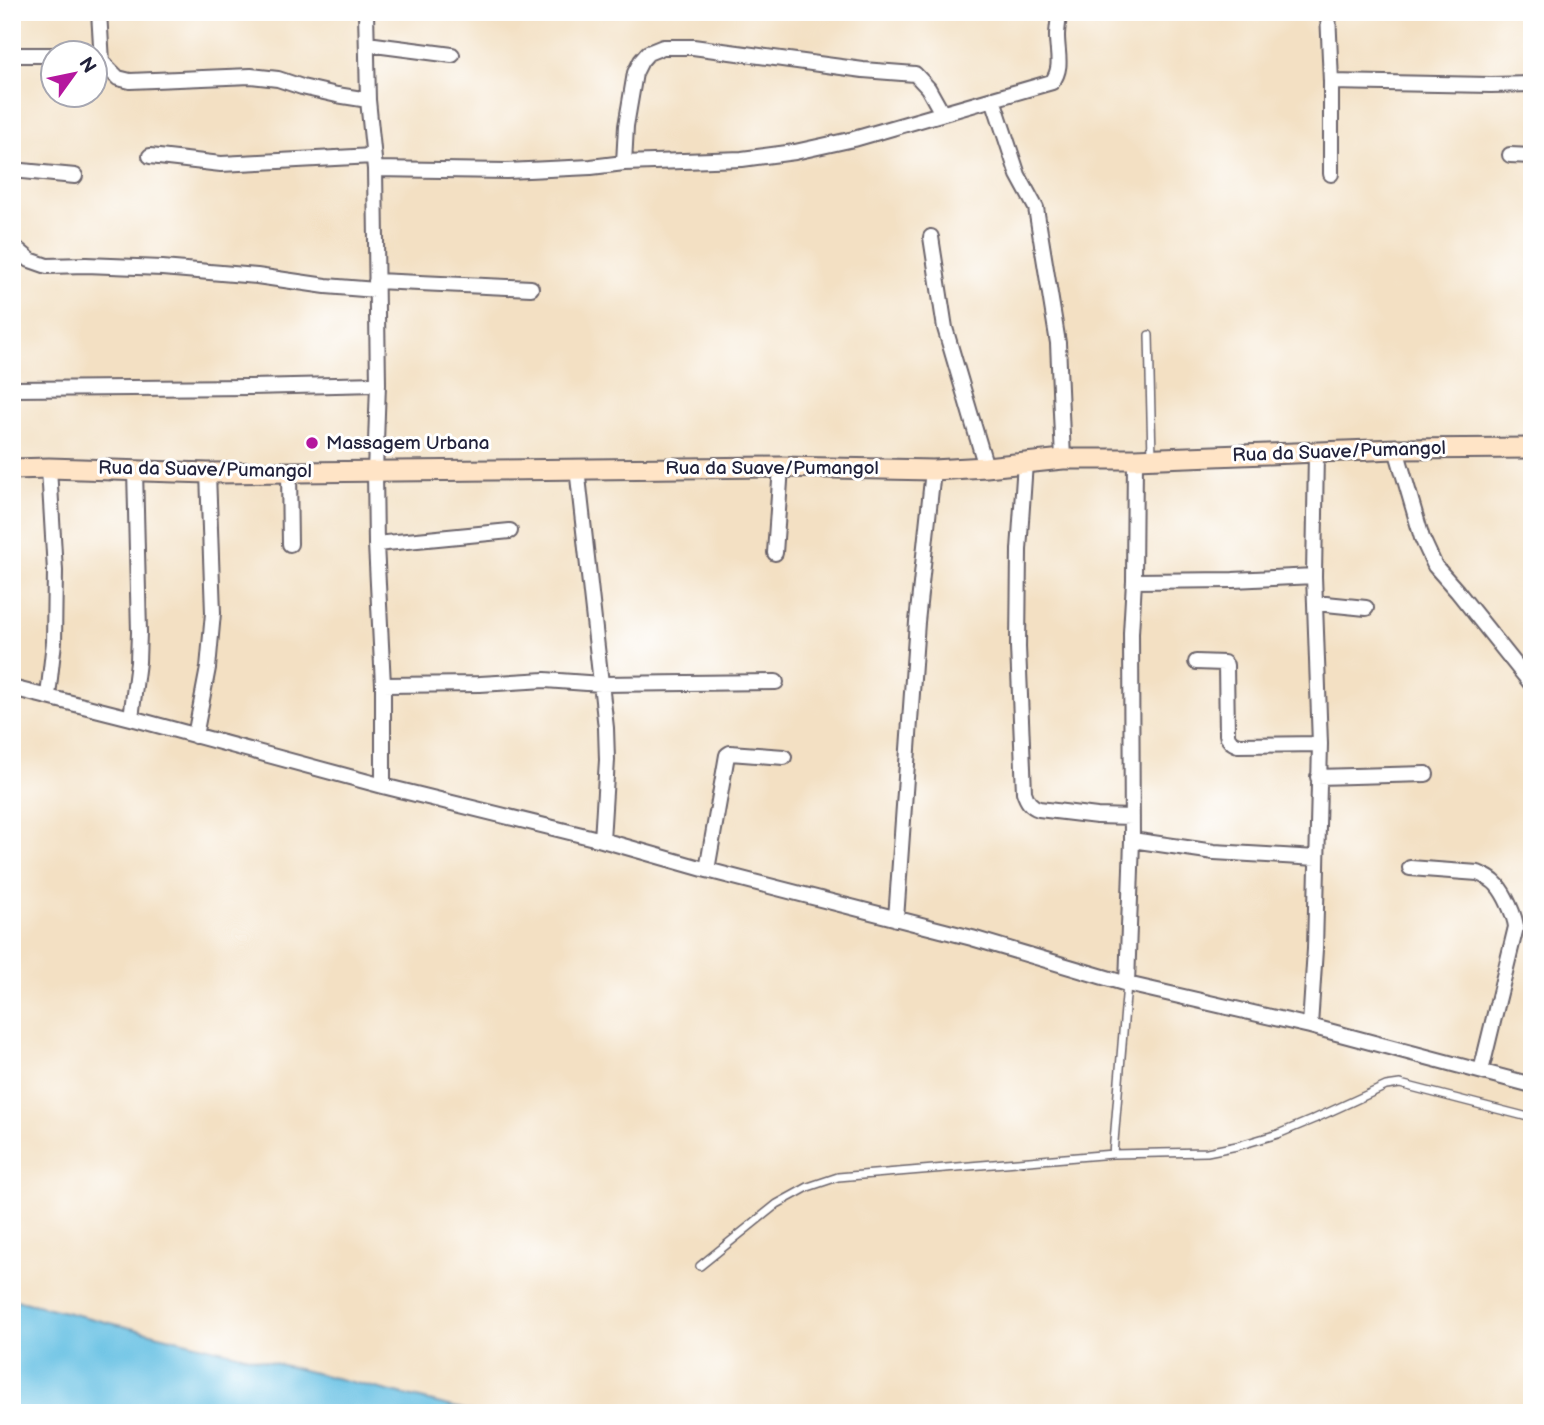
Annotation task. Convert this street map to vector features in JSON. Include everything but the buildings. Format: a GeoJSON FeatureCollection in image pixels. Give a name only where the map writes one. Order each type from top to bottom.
{"type":"FeatureCollection","features":[{"type":"Feature","properties":{"kind":"street"},"geometry":{"type":"LineString","coordinates":[[98,38],[99,12]]}},
{"type":"Feature","properties":{"kind":"street"},"geometry":{"type":"LineString","coordinates":[[366,12],[368,100],[374,162],[378,384],[376,544],[383,685],[383,786]]}},
{"type":"Feature","properties":{"kind":"street"},"geometry":{"type":"LineString","coordinates":[[150,156],[221,164],[374,162],[507,171],[742,159],[795,152],[854,139],[1048,84],[1056,76],[1059,67],[1059,12]]}},
{"type":"Feature","properties":{"kind":"street"},"geometry":{"type":"LineString","coordinates":[[1328,12],[1331,174]]}},
{"type":"Feature","properties":{"kind":"street"},"geometry":{"type":"LineString","coordinates":[[367,44],[453,55]]}},
{"type":"Feature","properties":{"kind":"street"},"geometry":{"type":"LineString","coordinates":[[624,163],[626,126],[635,73],[640,61],[648,53],[663,47],[693,47],[863,70],[915,74],[928,88],[942,113]]}},
{"type":"Feature","properties":{"kind":"street"},"geometry":{"type":"LineString","coordinates":[[12,55],[38,55]]}},
{"type":"Feature","properties":{"kind":"street"},"geometry":{"type":"LineString","coordinates":[[108,70],[118,78],[130,81],[251,76],[278,79],[337,96],[368,100]]}},
{"type":"Feature","properties":{"kind":"street"},"geometry":{"type":"LineString","coordinates":[[1331,82],[1532,84]]}},
{"type":"Feature","properties":{"kind":"street"},"geometry":{"type":"LineString","coordinates":[[993,99],[1018,175],[1036,208],[1058,343],[1063,459]]}},
{"type":"Feature","properties":{"kind":"street"},"geometry":{"type":"LineString","coordinates":[[1510,155],[1532,156]]}},
{"type":"Feature","properties":{"kind":"street"},"geometry":{"type":"LineString","coordinates":[[12,170],[75,176]]}},
{"type":"Feature","properties":{"kind":"street"},"geometry":{"type":"LineString","coordinates":[[931,237],[945,328],[986,467]]}},
{"type":"Feature","properties":{"kind":"street"},"geometry":{"type":"LineString","coordinates":[[12,245],[30,260],[47,266],[162,268],[257,276],[326,286],[531,288]]}},
{"type":"Feature","properties":{"kind":"street"},"geometry":{"type":"LineString","coordinates":[[12,389],[378,384]]}},
{"type":"Feature","properties":{"kind":"street","name":"Rua da Suave/Pumangol"},"geometry":{"type":"LineString","coordinates":[[12,469],[208,473],[781,467],[933,470],[1063,459],[1144,459],[1396,449],[1532,448]]}},
{"type":"Feature","properties":{"kind":"street"},"geometry":{"type":"LineString","coordinates":[[1396,449],[1422,538],[1435,566],[1532,685]]}},
{"type":"Feature","properties":{"kind":"street"},"geometry":{"type":"LineString","coordinates":[[1310,1026],[1320,744],[1314,576],[1316,452]]}},
{"type":"Feature","properties":{"kind":"street"},"geometry":{"type":"LineString","coordinates":[[1127,984],[1132,839],[1131,633],[1144,459]]}},
{"type":"Feature","properties":{"kind":"street"},"geometry":{"type":"LineString","coordinates":[[1025,463],[1018,647],[1024,792],[1032,807],[1039,809],[1132,817]]}},
{"type":"Feature","properties":{"kind":"street"},"geometry":{"type":"LineString","coordinates":[[775,553],[781,467]]}},
{"type":"Feature","properties":{"kind":"street"},"geometry":{"type":"LineString","coordinates":[[47,696],[54,642],[55,571],[49,468]]}},
{"type":"Feature","properties":{"kind":"street"},"geometry":{"type":"LineString","coordinates":[[577,468],[607,760],[602,840]]}},
{"type":"Feature","properties":{"kind":"street"},"geometry":{"type":"LineString","coordinates":[[131,718],[139,632],[135,470]]}},
{"type":"Feature","properties":{"kind":"street"},"geometry":{"type":"LineString","coordinates":[[896,919],[917,622],[933,470]]}},
{"type":"Feature","properties":{"kind":"street"},"geometry":{"type":"LineString","coordinates":[[289,472],[290,544]]}},
{"type":"Feature","properties":{"kind":"street"},"geometry":{"type":"LineString","coordinates":[[195,736],[208,668],[213,613],[208,473]]}},
{"type":"Feature","properties":{"kind":"street"},"geometry":{"type":"LineString","coordinates":[[376,544],[510,531]]}},
{"type":"Feature","properties":{"kind":"street"},"geometry":{"type":"LineString","coordinates":[[1134,581],[1314,576]]}},
{"type":"Feature","properties":{"kind":"street"},"geometry":{"type":"LineString","coordinates":[[1316,603],[1366,608]]}},
{"type":"Feature","properties":{"kind":"street"},"geometry":{"type":"LineString","coordinates":[[1196,662],[1226,665],[1227,734],[1233,743],[1320,744]]}},
{"type":"Feature","properties":{"kind":"street"},"geometry":{"type":"LineString","coordinates":[[383,685],[545,680],[601,684],[776,682]]}},
{"type":"Feature","properties":{"kind":"street"},"geometry":{"type":"LineString","coordinates":[[12,688],[972,938],[1127,984],[1310,1026],[1532,1085]]}},
{"type":"Feature","properties":{"kind":"street"},"geometry":{"type":"LineString","coordinates":[[707,870],[727,755],[730,753],[784,757]]}},
{"type":"Feature","properties":{"kind":"street"},"geometry":{"type":"LineString","coordinates":[[1318,777],[1426,774]]}},
{"type":"Feature","properties":{"kind":"street"},"geometry":{"type":"LineString","coordinates":[[1132,839],[1214,852],[1317,858]]}},
{"type":"Feature","properties":{"kind":"street"},"geometry":{"type":"LineString","coordinates":[[1410,868],[1478,873],[1488,877],[1497,885],[1516,918],[1481,1071]]}},
{"type":"Feature","properties":{"kind":"lane"},"geometry":{"type":"LineString","coordinates":[[1144,459],[1149,335]]}},
{"type":"Feature","properties":{"kind":"lane"},"geometry":{"type":"LineString","coordinates":[[1113,1154],[1127,984]]}},
{"type":"Feature","properties":{"kind":"lane"},"geometry":{"type":"LineString","coordinates":[[700,1266],[777,1204],[808,1187],[838,1177],[1113,1154],[1207,1152],[1278,1134],[1386,1086],[1400,1084],[1532,1118]]}},
{"type":"Feature","properties":{"kind":"water"},"geometry":{"type":"Polygon","coordinates":[[[12,1299],[478,1413],[12,1413],[12,1299]]]}},
{"type":"Feature","properties":{"kind":"place","name":"Massagem Urbana"},"geometry":{"type":"Point","coordinates":[312,443]}}]}
